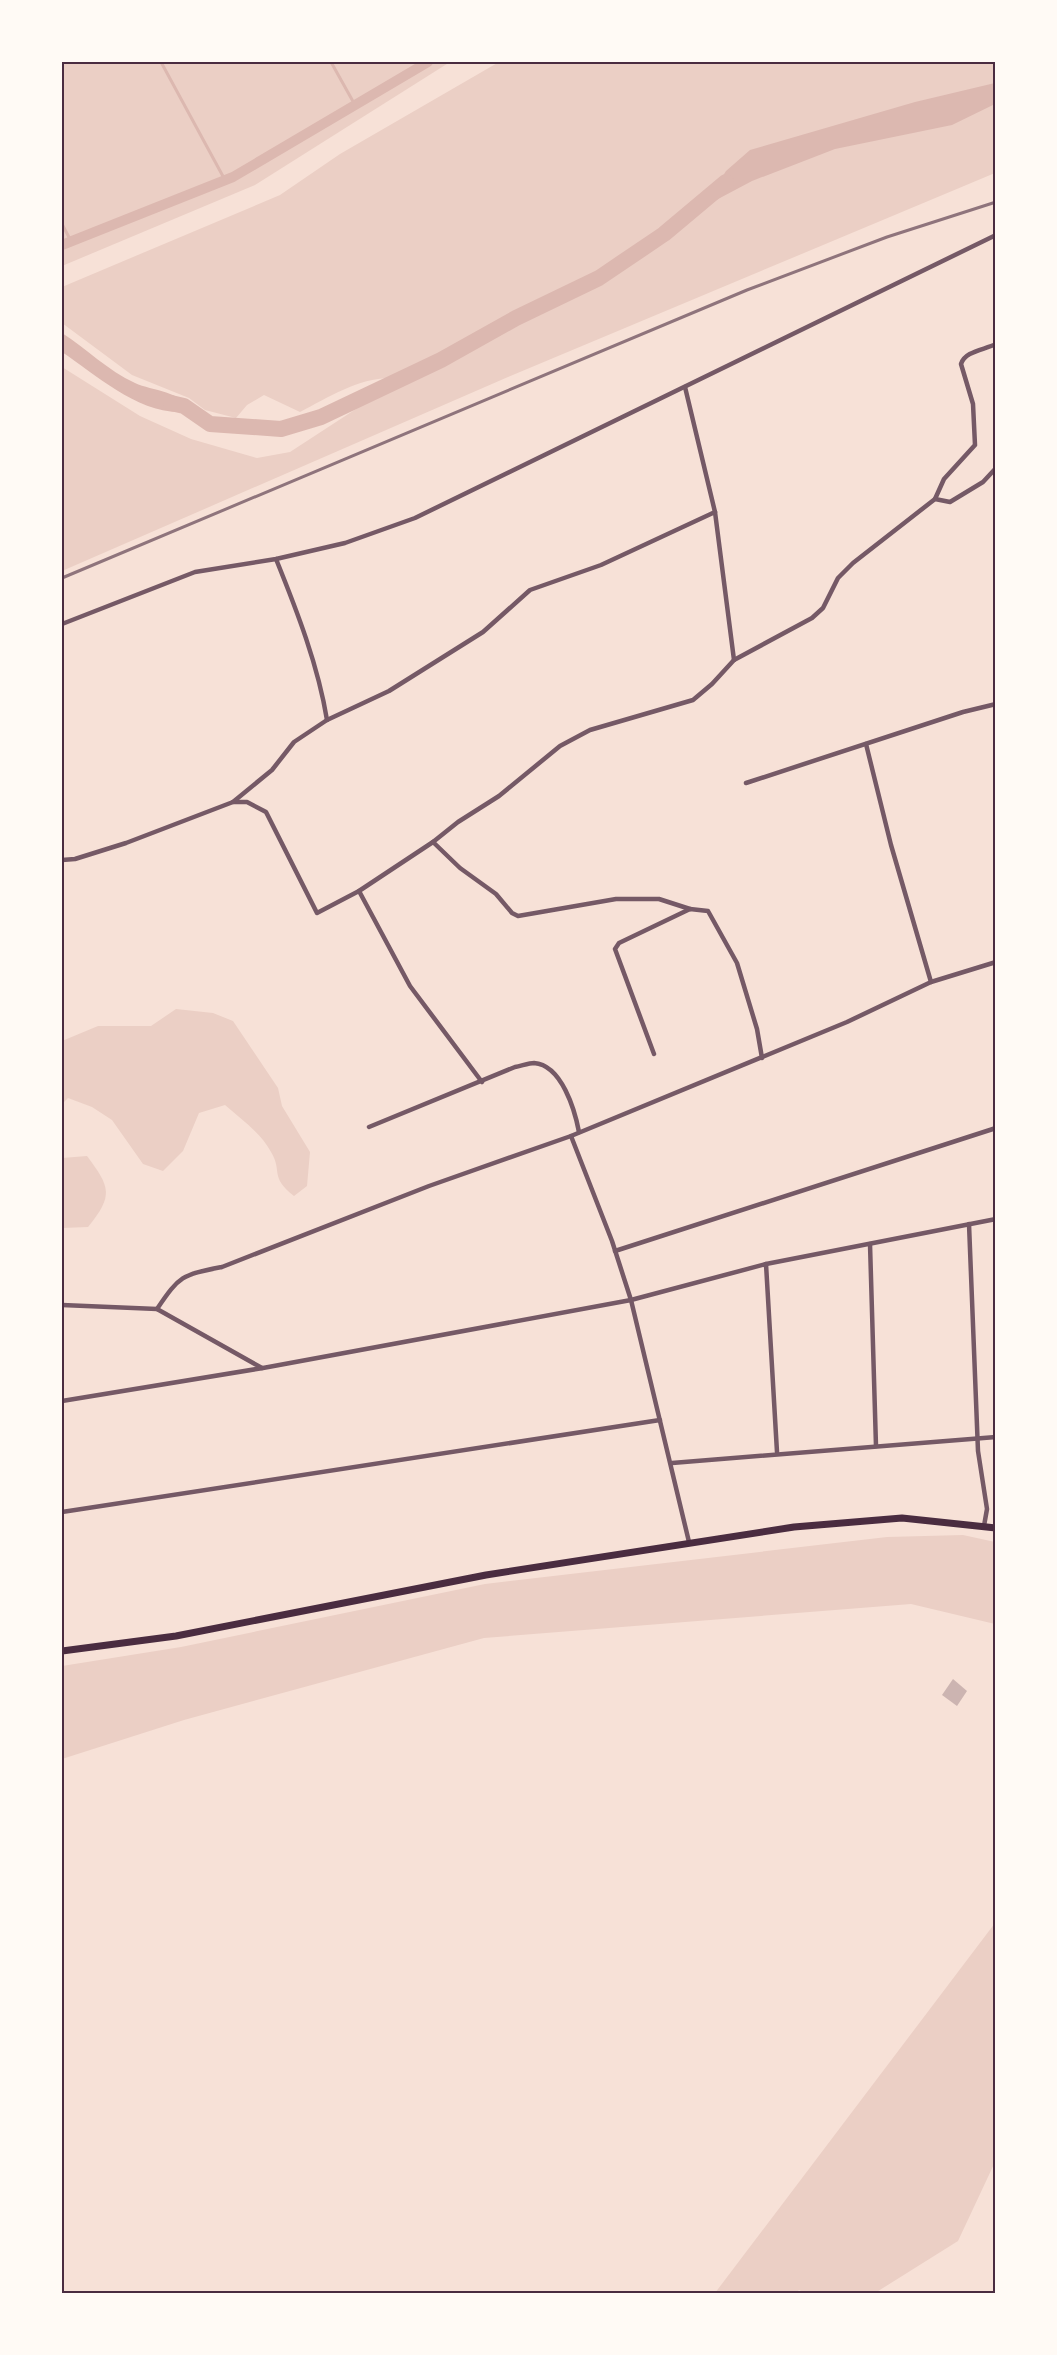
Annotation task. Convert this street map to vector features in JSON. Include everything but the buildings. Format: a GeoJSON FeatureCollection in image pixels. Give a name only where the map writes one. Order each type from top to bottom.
{"type":"FeatureCollection","features":[{"type":"Feature","properties":{"kind":"main road"},"geometry":{"type":"LineString","coordinates":[[62,1651],[176,1636],[486,1575],[794,1527],[902,1518],[996,1528]]}},
{"type":"Feature","properties":{"kind":"street"},"geometry":{"type":"LineString","coordinates":[[62,624],[195,572],[276,559],[345,543],[415,519],[521,465],[996,235]]}},
{"type":"Feature","properties":{"kind":"street"},"geometry":{"type":"LineString","coordinates":[[233,802],[247,802],[266,812],[317,913],[359,891],[433,842],[458,822],[498,796],[560,746],[590,730],[693,700],[712,684],[734,660],[812,618],[823,608],[838,579],[853,563],[935,499],[944,479],[975,445],[973,404],[961,364],[962,359],[967,354],[996,344]]}},
{"type":"Feature","properties":{"kind":"street"},"geometry":{"type":"LineString","coordinates":[[685,387],[715,512],[734,660]]}},
{"type":"Feature","properties":{"kind":"street"},"geometry":{"type":"LineString","coordinates":[[935,499],[950,502],[983,483],[996,468]]}},
{"type":"Feature","properties":{"kind":"street"},"geometry":{"type":"LineString","coordinates":[[62,860],[75,859],[126,843],[233,802],[258,784],[294,742],[327,720],[389,691],[483,632],[530,590],[601,565],[715,512]]}},
{"type":"Feature","properties":{"kind":"street"},"geometry":{"type":"LineString","coordinates":[[276,559],[291,595],[322,694],[327,720]]}},
{"type":"Feature","properties":{"kind":"street"},"geometry":{"type":"LineString","coordinates":[[746,783],[996,704]]}},
{"type":"Feature","properties":{"kind":"street"},"geometry":{"type":"LineString","coordinates":[[866,744],[891,845],[931,982]]}},
{"type":"Feature","properties":{"kind":"street"},"geometry":{"type":"LineString","coordinates":[[433,842],[460,868],[496,894],[512,913],[518,916],[616,899],[659,899],[690,909],[708,911],[737,963],[757,1029],[762,1058]]}},
{"type":"Feature","properties":{"kind":"street"},"geometry":{"type":"LineString","coordinates":[[359,891],[410,986],[482,1082]]}},
{"type":"Feature","properties":{"kind":"street"},"geometry":{"type":"LineString","coordinates":[[654,1054],[615,949],[619,943],[690,909]]}},
{"type":"Feature","properties":{"kind":"street"},"geometry":{"type":"LineString","coordinates":[[157,1309],[176,1281],[190,1274],[222,1267],[429,1186],[571,1136],[847,1022],[931,982],[996,962]]}},
{"type":"Feature","properties":{"kind":"street"},"geometry":{"type":"LineString","coordinates":[[369,1127],[515,1067],[535,1063],[548,1069],[564,1086],[574,1108],[579,1132]]}},
{"type":"Feature","properties":{"kind":"street"},"geometry":{"type":"LineString","coordinates":[[615,1251],[996,1128]]}},
{"type":"Feature","properties":{"kind":"street"},"geometry":{"type":"LineString","coordinates":[[571,1136],[615,1251],[631,1300],[672,1463],[689,1542]]}},
{"type":"Feature","properties":{"kind":"street"},"geometry":{"type":"LineString","coordinates":[[62,1401],[263,1368],[631,1300],[765,1263],[996,1220]]}},
{"type":"Feature","properties":{"kind":"street"},"geometry":{"type":"LineString","coordinates":[[969,1224],[980,1439],[978,1451],[987,1509],[984,1526]]}},
{"type":"Feature","properties":{"kind":"street"},"geometry":{"type":"LineString","coordinates":[[870,1244],[876,1446]]}},
{"type":"Feature","properties":{"kind":"street"},"geometry":{"type":"LineString","coordinates":[[765,1263],[777,1452]]}},
{"type":"Feature","properties":{"kind":"street"},"geometry":{"type":"LineString","coordinates":[[62,1305],[157,1309],[263,1368]]}},
{"type":"Feature","properties":{"kind":"street"},"geometry":{"type":"LineString","coordinates":[[62,1512],[660,1420]]}},
{"type":"Feature","properties":{"kind":"street"},"geometry":{"type":"LineString","coordinates":[[672,1463],[777,1452],[996,1437]]}},
{"type":"Feature","properties":{"kind":"shaded area"},"geometry":{"type":"Polygon","coordinates":[[[62,62],[450,62],[255,185],[62,266],[62,62]]]}},
{"type":"Feature","properties":{"kind":"shaded area"},"geometry":{"type":"Polygon","coordinates":[[[499,62],[995,62],[995,173],[508,377],[62,571],[62,367],[140,416],[191,439],[257,458],[290,452],[402,379],[375,379],[349,387],[300,412],[264,395],[247,405],[236,418],[205,410],[189,398],[132,375],[62,323],[62,287],[280,195],[340,154],[499,62]]]}},
{"type":"Feature","properties":{"kind":"shaded area"},"geometry":{"type":"Polygon","coordinates":[[[995,83],[995,104],[952,125],[835,149],[752,181],[703,207],[726,171],[750,150],[915,102],[995,83]]]}},
{"type":"Feature","properties":{"kind":"shaded area"},"geometry":{"type":"Polygon","coordinates":[[[62,333],[135,383],[181,399],[190,411],[173,412],[156,409],[122,394],[62,352],[62,333]]]}},
{"type":"Feature","properties":{"kind":"shaded area"},"geometry":{"type":"Polygon","coordinates":[[[176,1009],[213,1013],[233,1021],[278,1088],[282,1106],[310,1152],[307,1186],[294,1196],[279,1179],[274,1159],[267,1145],[225,1105],[199,1113],[183,1151],[163,1171],[143,1164],[112,1120],[92,1107],[68,1098],[62,1104],[62,1041],[98,1026],[151,1026],[176,1009]]]}},
{"type":"Feature","properties":{"kind":"shaded area"},"geometry":{"type":"Polygon","coordinates":[[[87,1156],[101,1176],[106,1191],[105,1199],[88,1227],[62,1228],[62,1158],[87,1156]]]}},
{"type":"Feature","properties":{"kind":"shaded area"},"geometry":{"type":"Polygon","coordinates":[[[963,1535],[995,1542],[995,1624],[911,1604],[484,1638],[184,1720],[62,1759],[62,1666],[181,1647],[485,1584],[887,1537],[963,1535]]]}},
{"type":"Feature","properties":{"kind":"shaded area"},"geometry":{"type":"Polygon","coordinates":[[[995,1923],[995,2162],[958,2241],[875,2293],[807,2294],[799,2290],[795,2294],[715,2293],[995,1923]]]}},
{"type":"Feature","properties":{"kind":"waterway"},"geometry":{"type":"LineString","coordinates":[[161,62],[225,180]]}},
{"type":"Feature","properties":{"kind":"waterway"},"geometry":{"type":"LineString","coordinates":[[331,62],[355,105]]}},
{"type":"Feature","properties":{"kind":"waterway"},"geometry":{"type":"LineString","coordinates":[[62,245],[233,177],[428,62]]}},
{"type":"Feature","properties":{"kind":"waterway"},"geometry":{"type":"LineString","coordinates":[[171,403],[184,406],[210,424],[281,429],[321,417],[441,360],[516,318],[599,278],[664,234],[726,182]]}},
{"type":"Feature","properties":{"kind":"waterway"},"geometry":{"type":"LineString","coordinates":[[62,224],[71,241]]}},
{"type":"Feature","properties":{"kind":"railway"},"geometry":{"type":"LineString","coordinates":[[62,578],[747,290],[887,237],[996,202]]}}]}
